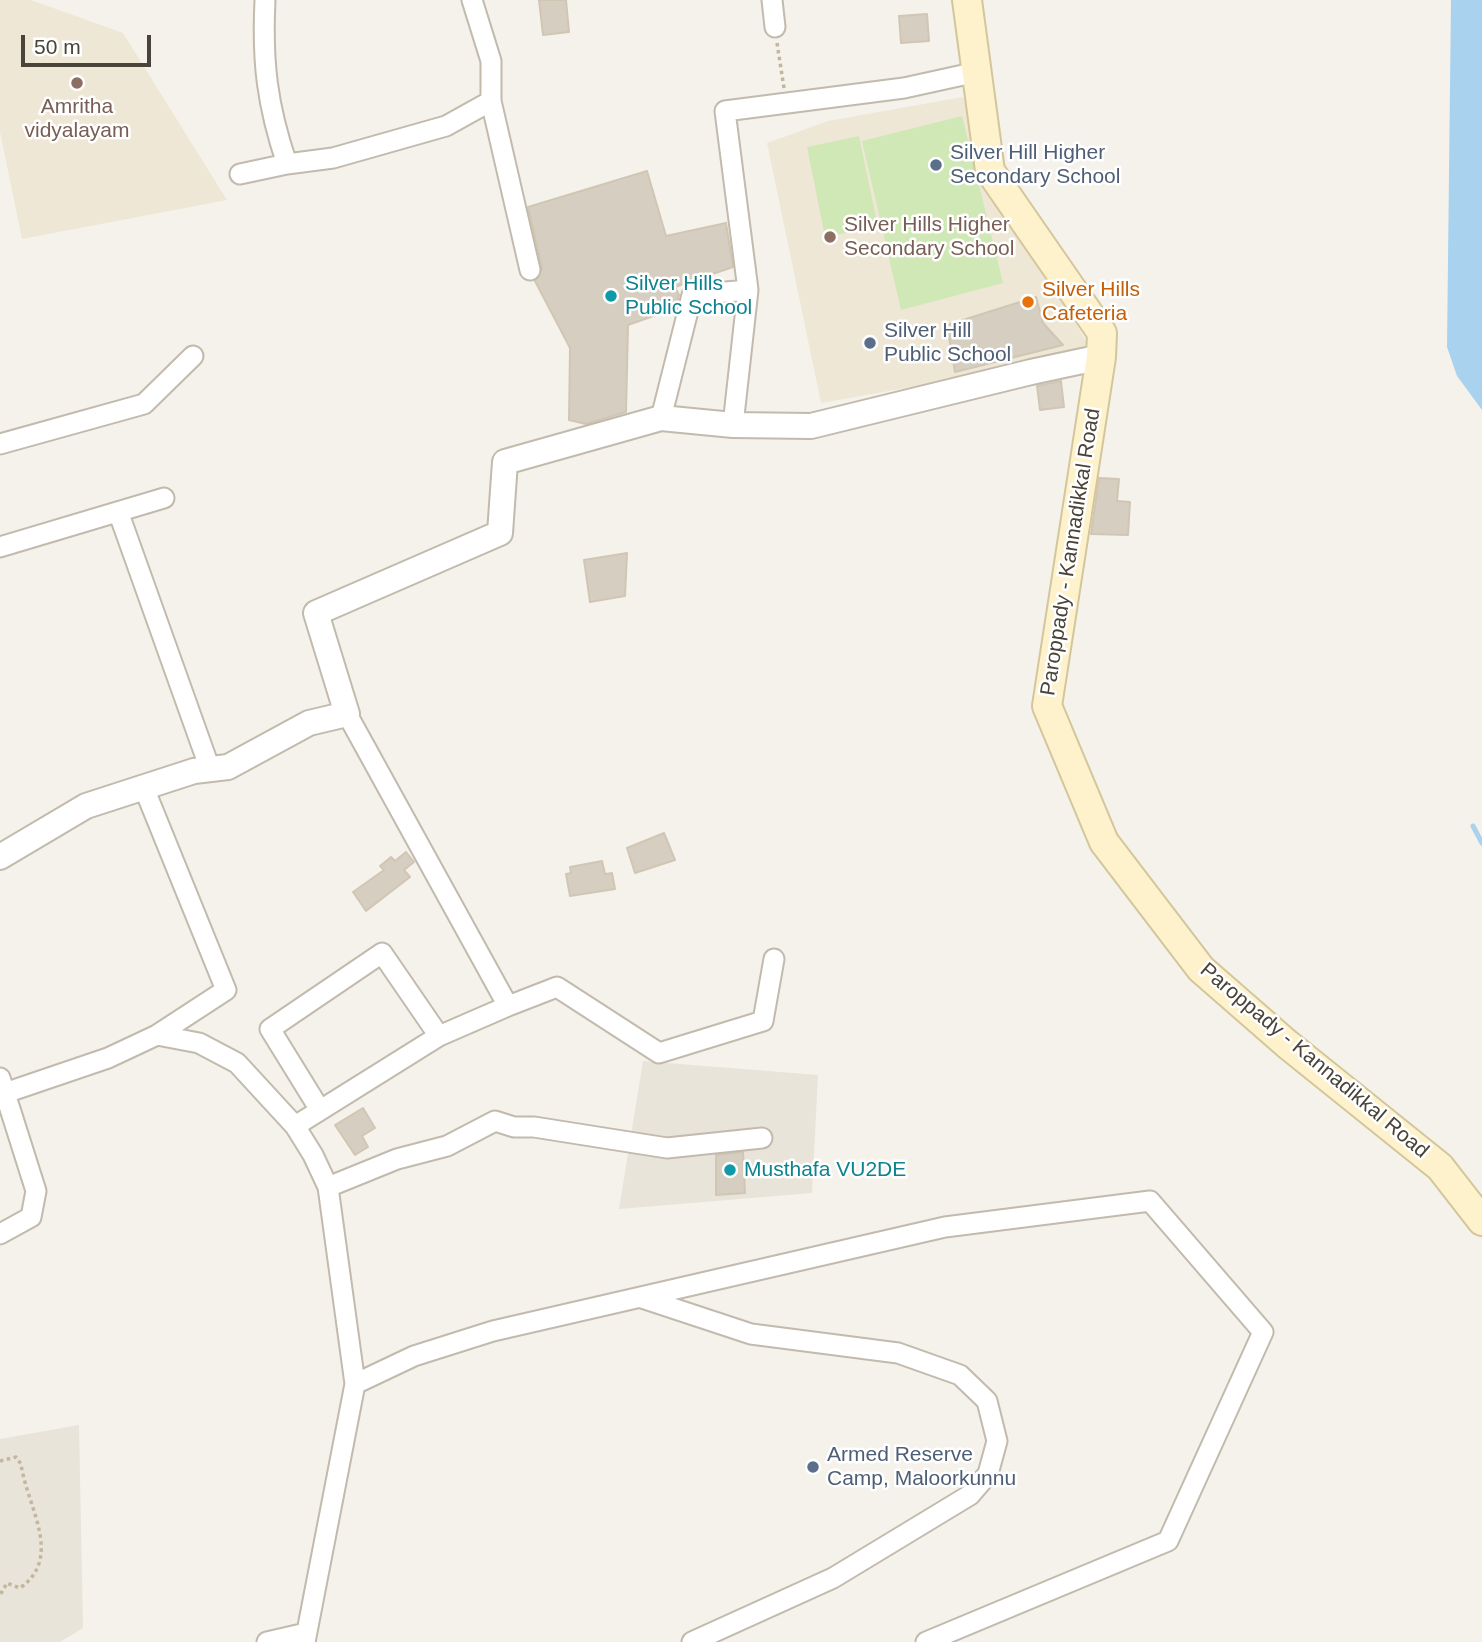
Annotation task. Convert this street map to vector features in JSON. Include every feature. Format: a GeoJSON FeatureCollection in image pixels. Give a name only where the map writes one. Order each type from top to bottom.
{"type":"FeatureCollection","features":[{"type":"Feature","properties":{"kind":"main road","name":"Paroppady - Kannadikkal Road"},"geometry":{"type":"LineString","coordinates":[[967,0],[990,171],[1102,333],[1101,357],[1047,706],[1104,842],[1201,968],[1287,1044],[1440,1167],[1480,1215]]}},
{"type":"Feature","properties":{"kind":"street"},"geometry":{"type":"LineString","coordinates":[[265,0],[263,48],[271,116],[287,164]]}},
{"type":"Feature","properties":{"kind":"street"},"geometry":{"type":"LineString","coordinates":[[472,0],[491,61],[491,101],[530,270]]}},
{"type":"Feature","properties":{"kind":"street"},"geometry":{"type":"LineString","coordinates":[[772,0],[775,27]]}},
{"type":"Feature","properties":{"kind":"street"},"geometry":{"type":"LineString","coordinates":[[733,425],[748,290],[725,111],[904,88],[977,72]]}},
{"type":"Feature","properties":{"kind":"street"},"geometry":{"type":"LineString","coordinates":[[240,174],[333,158],[446,126],[491,101]]}},
{"type":"Feature","properties":{"kind":"street"},"geometry":{"type":"LineString","coordinates":[[661,418],[692,295],[748,290]]}},
{"type":"Feature","properties":{"kind":"street"},"geometry":{"type":"LineString","coordinates":[[0,444],[144,404],[193,356]]}},
{"type":"Feature","properties":{"kind":"street"},"geometry":{"type":"LineString","coordinates":[[508,1006],[347,714],[316,614],[500,533],[505,462],[661,418],[733,425],[811,426],[1101,357]]}},
{"type":"Feature","properties":{"kind":"street"},"geometry":{"type":"LineString","coordinates":[[0,547],[119,514],[164,498]]}},
{"type":"Feature","properties":{"kind":"street"},"geometry":{"type":"LineString","coordinates":[[119,514],[209,769]]}},
{"type":"Feature","properties":{"kind":"street"},"geometry":{"type":"LineString","coordinates":[[0,857],[86,806],[209,769],[228,767],[309,723],[347,714]]}},
{"type":"Feature","properties":{"kind":"street"},"geometry":{"type":"LineString","coordinates":[[0,1234],[32,1217],[36,1191],[3,1086],[108,1058],[157,1035],[226,990],[144,788]]}},
{"type":"Feature","properties":{"kind":"street"},"geometry":{"type":"LineString","coordinates":[[320,1110],[270,1029],[382,953],[439,1036]]}},
{"type":"Feature","properties":{"kind":"street"},"geometry":{"type":"LineString","coordinates":[[295,1126],[439,1036],[557,988],[659,1053],[763,1021],[774,959]]}},
{"type":"Feature","properties":{"kind":"street"},"geometry":{"type":"LineString","coordinates":[[157,1035],[200,1043],[237,1063],[295,1126],[328,1187],[355,1384],[305,1637],[267,1642]]}},
{"type":"Feature","properties":{"kind":"street"},"geometry":{"type":"LineString","coordinates":[[328,1187],[397,1159],[447,1146],[495,1121],[514,1127],[534,1127],[667,1148],[762,1138]]}},
{"type":"Feature","properties":{"kind":"street"},"geometry":{"type":"LineString","coordinates":[[355,1384],[451,1342],[945,1227],[1150,1201],[1263,1332],[1168,1541],[926,1642]]}},
{"type":"Feature","properties":{"kind":"street"},"geometry":{"type":"LineString","coordinates":[[641,1298],[751,1334],[898,1353],[960,1375],[987,1401],[997,1441],[988,1474],[970,1495],[833,1578],[692,1642]]}},
{"type":"Feature","properties":{"kind":"path"},"geometry":{"type":"LineString","coordinates":[[775,27],[786,103]]}},
{"type":"Feature","properties":{"kind":"path"},"geometry":{"type":"LineString","coordinates":[[0,1461],[16,1457],[21,1464],[43,1553],[35,1578],[20,1588],[7,1583],[0,1595]]}},
{"type":"Feature","properties":{"kind":"shaded area","name":"Amritha vidyalayam"},"geometry":{"type":"Polygon","coordinates":[[[0,0],[31,0],[123,33],[227,200],[22,239],[0,132],[0,0]]]}},
{"type":"Feature","properties":{"kind":"shaded area","name":"Silver Hills Higher Secondary School"},"geometry":{"type":"Polygon","coordinates":[[[963,97],[994,191],[1093,352],[1009,370],[821,403],[767,143],[828,121],[963,97]]]}},
{"type":"Feature","properties":{"kind":"shaded area"},"geometry":{"type":"Polygon","coordinates":[[[643,1061],[818,1075],[812,1193],[619,1209],[643,1061]]]}},
{"type":"Feature","properties":{"kind":"shaded area"},"geometry":{"type":"Polygon","coordinates":[[[79,1425],[83,1628],[60,1642],[0,1642],[0,1439],[79,1425]]]}},
{"type":"Feature","properties":{"kind":"green space"},"geometry":{"type":"Polygon","coordinates":[[[962,116],[1003,283],[901,310],[862,141],[962,116]]]}},
{"type":"Feature","properties":{"kind":"green space"},"geometry":{"type":"Polygon","coordinates":[[[859,136],[878,227],[825,237],[807,147],[859,136]]]}},
{"type":"Feature","properties":{"kind":"water"},"geometry":{"type":"Polygon","coordinates":[[[1451,0],[1482,0],[1482,410],[1457,376],[1447,347],[1451,0]]]}},
{"type":"Feature","properties":{"kind":"building"},"geometry":{"type":"Polygon","coordinates":[[[539,0],[566,0],[569,32],[543,35],[539,0]]]}},
{"type":"Feature","properties":{"kind":"building"},"geometry":{"type":"Polygon","coordinates":[[[927,14],[929,41],[901,43],[899,16],[927,14]]]}},
{"type":"Feature","properties":{"kind":"building","name":"Silver Hills Public School"},"geometry":{"type":"Polygon","coordinates":[[[647,171],[666,236],[726,223],[733,267],[675,287],[679,295],[676,308],[628,325],[626,412],[586,424],[569,420],[570,348],[535,281],[542,268],[528,207],[647,171]]]}},
{"type":"Feature","properties":{"kind":"building"},"geometry":{"type":"Polygon","coordinates":[[[1036,297],[1043,323],[1063,345],[955,372],[947,325],[1036,297]]]}},
{"type":"Feature","properties":{"kind":"building"},"geometry":{"type":"Polygon","coordinates":[[[1061,381],[1064,407],[1040,410],[1037,386],[1061,381]]]}},
{"type":"Feature","properties":{"kind":"building"},"geometry":{"type":"Polygon","coordinates":[[[1099,478],[1119,479],[1117,501],[1130,502],[1128,535],[1091,534],[1099,478]]]}},
{"type":"Feature","properties":{"kind":"building"},"geometry":{"type":"Polygon","coordinates":[[[627,553],[625,596],[590,602],[584,560],[627,553]]]}},
{"type":"Feature","properties":{"kind":"building"},"geometry":{"type":"Polygon","coordinates":[[[664,833],[675,860],[635,873],[627,848],[664,833]]]}},
{"type":"Feature","properties":{"kind":"building"},"geometry":{"type":"Polygon","coordinates":[[[406,852],[414,862],[404,870],[410,877],[366,911],[353,892],[384,870],[380,866],[391,857],[395,861],[406,852]]]}},
{"type":"Feature","properties":{"kind":"building"},"geometry":{"type":"Polygon","coordinates":[[[602,861],[605,874],[612,873],[615,889],[570,896],[566,874],[571,873],[570,867],[602,861]]]}},
{"type":"Feature","properties":{"kind":"building"},"geometry":{"type":"Polygon","coordinates":[[[363,1108],[375,1128],[362,1136],[368,1147],[355,1155],[335,1125],[363,1108]]]}},
{"type":"Feature","properties":{"kind":"building","name":"Musthafa VU2DE"},"geometry":{"type":"Polygon","coordinates":[[[743,1152],[745,1193],[716,1195],[716,1155],[743,1152]]]}},
{"type":"Feature","properties":{"kind":"waterway"},"geometry":{"type":"LineString","coordinates":[[1473,826],[1482,843]]}},
{"type":"Feature","properties":{"kind":"place","name":"Amritha vidyalayam"},"geometry":{"type":"Point","coordinates":[77,83]}},
{"type":"Feature","properties":{"kind":"place","name":"Silver Hill Higher Secondary School"},"geometry":{"type":"Point","coordinates":[936,165]}},
{"type":"Feature","properties":{"kind":"place","name":"Silver Hills Higher Secondary School"},"geometry":{"type":"Point","coordinates":[830,237]}},
{"type":"Feature","properties":{"kind":"place","name":"Silver Hills Public School"},"geometry":{"type":"Point","coordinates":[611,296]}},
{"type":"Feature","properties":{"kind":"place","name":"Silver Hills Cafeteria"},"geometry":{"type":"Point","coordinates":[1028,302]}},
{"type":"Feature","properties":{"kind":"place","name":"Silver Hill Public School"},"geometry":{"type":"Point","coordinates":[870,343]}},
{"type":"Feature","properties":{"kind":"place","name":"Musthafa VU2DE"},"geometry":{"type":"Point","coordinates":[730,1170]}},
{"type":"Feature","properties":{"kind":"place","name":"Armed Reserve Camp, Maloorkunnu"},"geometry":{"type":"Point","coordinates":[813,1467]}}]}
